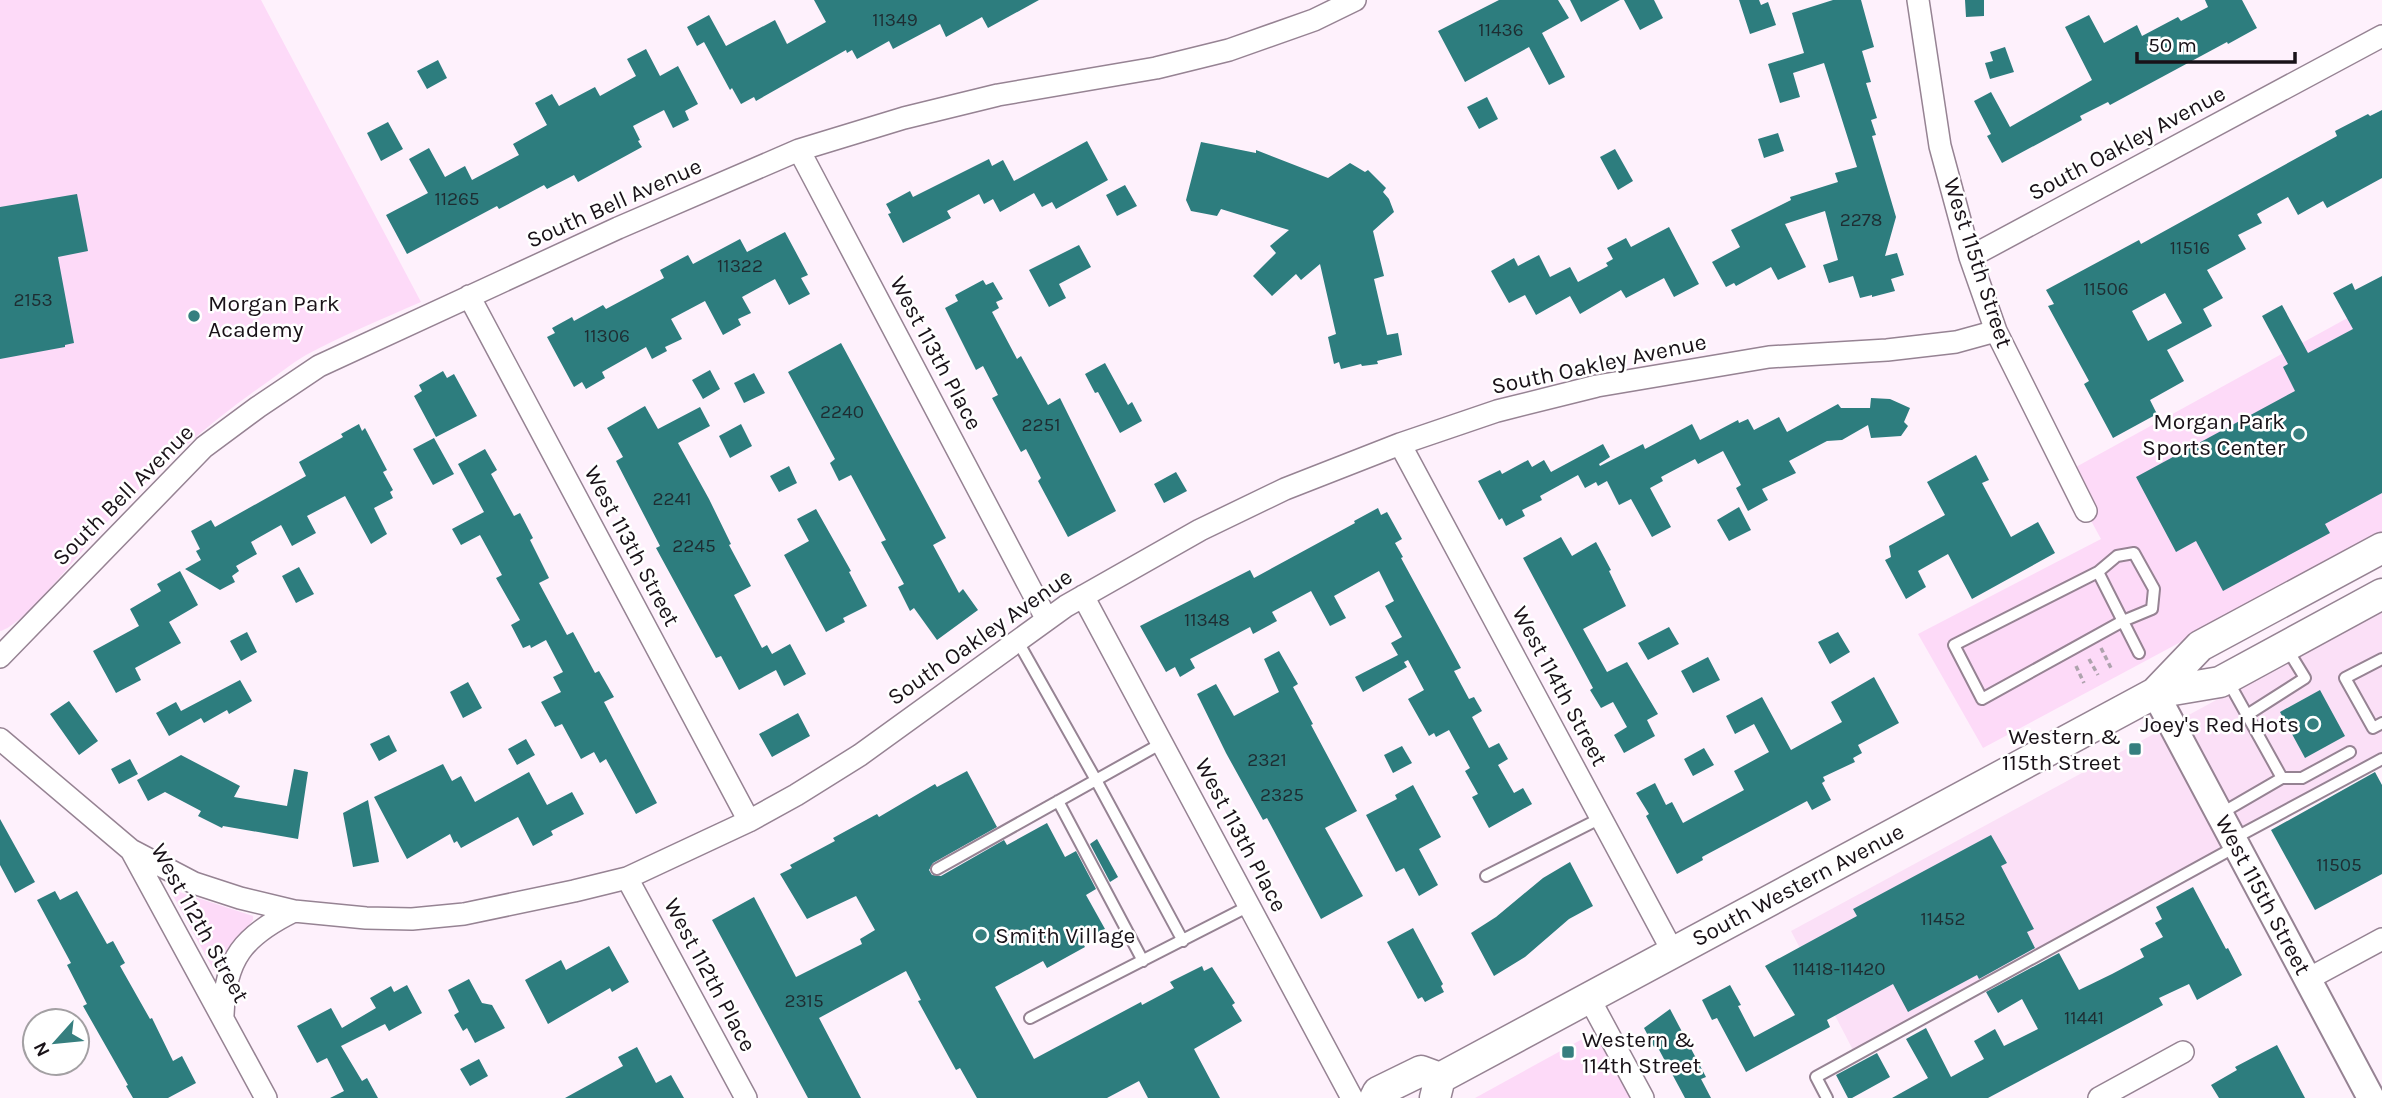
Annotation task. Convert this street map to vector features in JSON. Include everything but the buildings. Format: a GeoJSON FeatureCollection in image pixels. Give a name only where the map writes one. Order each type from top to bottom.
{"type":"FeatureCollection","features":[{"type":"Feature","properties":{"kind":"main road","name":"South Western Avenue"},"geometry":{"type":"LineString","coordinates":[[1375,1098],[1378,1092],[1421,1071],[1437,1088],[1673,952],[2155,692],[2200,646],[2382,548]]}},
{"type":"Feature","properties":{"kind":"main road","name":"South Western Avenue"},"geometry":{"type":"LineString","coordinates":[[2155,692],[2227,679],[2382,594]]}},
{"type":"Feature","properties":{"kind":"street","name":"South Bell Avenue"},"geometry":{"type":"LineString","coordinates":[[0,657],[204,447],[319,366],[618,228],[799,150],[904,118],[998,95],[1156,68],[1229,50],[1314,20],[1355,0]]}},
{"type":"Feature","properties":{"kind":"street","name":"West 115th Street"},"geometry":{"type":"LineString","coordinates":[[1918,0],[1940,146],[1970,257],[1996,331],[2086,511]]}},
{"type":"Feature","properties":{"kind":"street","name":"South Oakley Avenue"},"geometry":{"type":"LineString","coordinates":[[1970,257],[2382,36]]}},
{"type":"Feature","properties":{"kind":"street","name":"West 113th Place"},"geometry":{"type":"LineString","coordinates":[[799,150],[1046,618]]}},
{"type":"Feature","properties":{"kind":"street","name":"West 113th Street"},"geometry":{"type":"LineString","coordinates":[[469,296],[749,821]]}},
{"type":"Feature","properties":{"kind":"street","name":"South Oakley Avenue"},"geometry":{"type":"LineString","coordinates":[[131,850],[194,883],[240,898],[294,911],[389,919],[464,914],[627,878],[749,821],[860,755],[1046,618],[1200,530],[1285,489],[1400,444],[1497,411],[1597,386],[1769,357],[1956,342],[1996,331]]}},
{"type":"Feature","properties":{"kind":"street","name":"West 114th Street"},"geometry":{"type":"LineString","coordinates":[[1400,444],[1673,952]]}},
{"type":"Feature","properties":{"kind":"street","name":"West 113th Place"},"geometry":{"type":"LineString","coordinates":[[1083,596],[1352,1098]]}},
{"type":"Feature","properties":{"kind":"street","name":"West 115th Street"},"geometry":{"type":"LineString","coordinates":[[2155,692],[2371,1098]]}},
{"type":"Feature","properties":{"kind":"street","name":"West 112th Street"},"geometry":{"type":"LineString","coordinates":[[0,739],[131,850],[266,1098]]}},
{"type":"Feature","properties":{"kind":"street","name":"West 112th Place"},"geometry":{"type":"LineString","coordinates":[[627,878],[746,1098]]}},
{"type":"Feature","properties":{"kind":"street"},"geometry":{"type":"LineString","coordinates":[[223,1017],[224,990],[229,971],[240,950],[270,922],[294,911]]}},
{"type":"Feature","properties":{"kind":"street"},"geometry":{"type":"LineString","coordinates":[[2308,979],[2382,939]]}},
{"type":"Feature","properties":{"kind":"street"},"geometry":{"type":"LineString","coordinates":[[1590,998],[1643,1098]]}},
{"type":"Feature","properties":{"kind":"street"},"geometry":{"type":"LineString","coordinates":[[2099,1098],[2183,1052]]}},
{"type":"Feature","properties":{"kind":"lane"},"geometry":{"type":"LineString","coordinates":[[2134,553],[2154,589],[2152,609],[2123,621],[1982,699],[1954,645],[2098,572],[2117,556],[2134,553]]}},
{"type":"Feature","properties":{"kind":"lane"},"geometry":{"type":"LineString","coordinates":[[2098,572],[2139,653]]}},
{"type":"Feature","properties":{"kind":"lane"},"geometry":{"type":"LineString","coordinates":[[1017,640],[1183,941]]}},
{"type":"Feature","properties":{"kind":"lane"},"geometry":{"type":"LineString","coordinates":[[2247,715],[2305,678],[2286,646]]}},
{"type":"Feature","properties":{"kind":"lane"},"geometry":{"type":"LineString","coordinates":[[2382,659],[2345,678],[2373,727],[2382,723]]}},
{"type":"Feature","properties":{"kind":"lane"},"geometry":{"type":"LineString","coordinates":[[2227,679],[2282,778]]}},
{"type":"Feature","properties":{"kind":"lane"},"geometry":{"type":"LineString","coordinates":[[937,869],[1162,743]]}},
{"type":"Feature","properties":{"kind":"lane"},"geometry":{"type":"LineString","coordinates":[[2220,814],[2282,778],[2302,778],[2350,752]]}},
{"type":"Feature","properties":{"kind":"lane"},"geometry":{"type":"LineString","coordinates":[[1827,1098],[1816,1077],[2379,760],[2382,772]]}},
{"type":"Feature","properties":{"kind":"lane"},"geometry":{"type":"LineString","coordinates":[[1058,801],[1143,961]]}},
{"type":"Feature","properties":{"kind":"lane"},"geometry":{"type":"LineString","coordinates":[[1486,876],[1601,818]]}},
{"type":"Feature","properties":{"kind":"lane"},"geometry":{"type":"LineString","coordinates":[[1030,1018],[1249,906]]}},
{"type":"Feature","properties":{"kind":"path"},"geometry":{"type":"LineString","coordinates":[[2106,659],[2111,668]]}},
{"type":"Feature","properties":{"kind":"path"},"geometry":{"type":"LineString","coordinates":[[2093,667],[2098,675]]}},
{"type":"Feature","properties":{"kind":"path"},"geometry":{"type":"LineString","coordinates":[[2079,674],[2084,683]]}},
{"type":"Feature","properties":{"kind":"shaded area","name":"Morgan Park Academy"},"geometry":{"type":"Polygon","coordinates":[[[0,0],[261,0],[421,302],[306,355],[223,414],[125,503],[39,601],[11,626],[0,631],[0,0]]]}},
{"type":"Feature","properties":{"kind":"shaded area"},"geometry":{"type":"Polygon","coordinates":[[[2382,299],[2382,534],[1983,748],[1918,634],[2101,539],[2065,473],[2382,299]]]}},
{"type":"Feature","properties":{"kind":"shaded area"},"geometry":{"type":"Polygon","coordinates":[[[2382,610],[2382,753],[2245,827],[2207,857],[1853,1050],[1791,931],[2382,610]]]}},
{"type":"Feature","properties":{"kind":"shaded area"},"geometry":{"type":"Polygon","coordinates":[[[173,890],[253,916],[253,920],[214,971],[171,892],[173,890]]]}},
{"type":"Feature","properties":{"kind":"shaded area"},"geometry":{"type":"Polygon","coordinates":[[[1597,1031],[1633,1098],[1475,1098],[1597,1031]]]}},
{"type":"Feature","properties":{"kind":"place","name":"Morgan Park Academy"},"geometry":{"type":"Point","coordinates":[194,316]}},
{"type":"Feature","properties":{"kind":"place","name":"Morgan Park Sports Center"},"geometry":{"type":"Point","coordinates":[2299,434]}},
{"type":"Feature","properties":{"kind":"place","name":"Joey's Red Hots"},"geometry":{"type":"Point","coordinates":[2313,724]}},
{"type":"Feature","properties":{"kind":"place","name":"Western & 115th Street"},"geometry":{"type":"Point","coordinates":[2135,749]}},
{"type":"Feature","properties":{"kind":"place","name":"Smith Village"},"geometry":{"type":"Point","coordinates":[981,935]}},
{"type":"Feature","properties":{"kind":"place","name":"Western & 114th Street"},"geometry":{"type":"Point","coordinates":[1568,1052]}}]}
